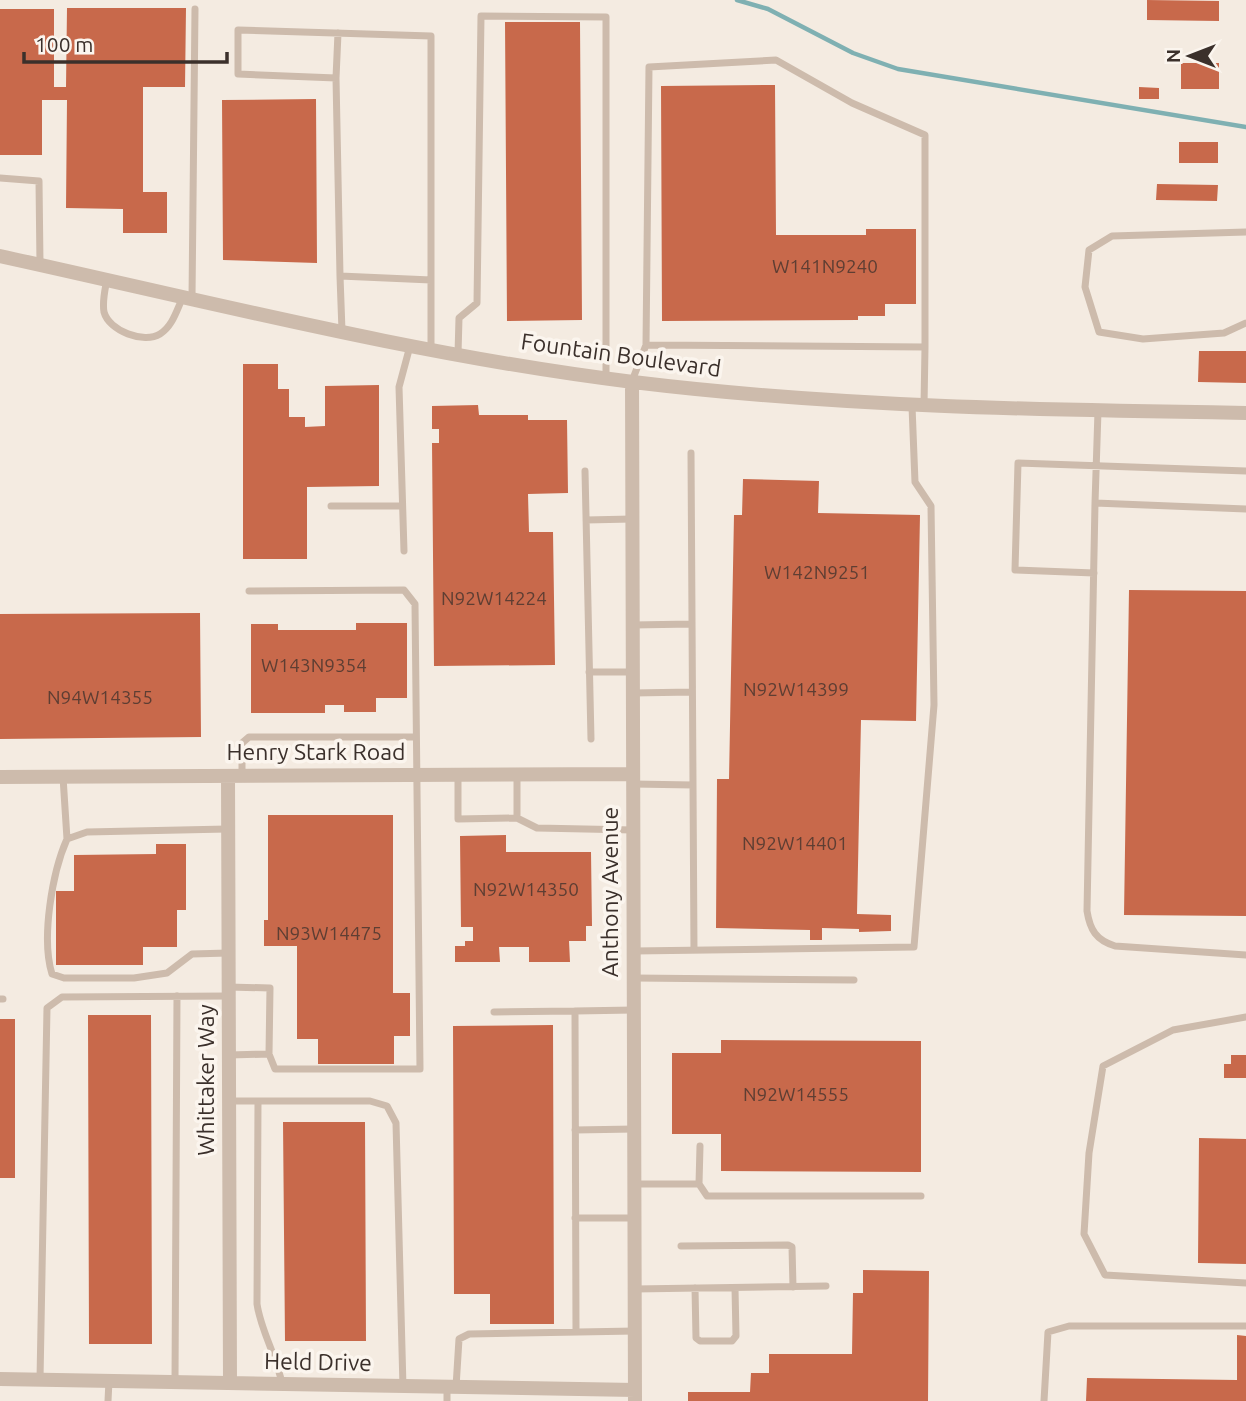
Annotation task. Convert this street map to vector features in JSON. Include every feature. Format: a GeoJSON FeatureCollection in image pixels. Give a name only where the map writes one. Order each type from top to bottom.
{"type":"FeatureCollection","features":[{"type":"Feature","properties":{"kind":"street","name":"Fountain Boulevard"},"geometry":{"type":"LineString","coordinates":[[0,256],[410,345],[632,382],[781,398],[918,406],[1246,413]]}},
{"type":"Feature","properties":{"kind":"street","name":"Anthony Avenue"},"geometry":{"type":"LineString","coordinates":[[632,382],[635,1396]]}},
{"type":"Feature","properties":{"kind":"street","name":"Henry Stark Road"},"geometry":{"type":"LineString","coordinates":[[0,777],[517,774],[633,779]]}},
{"type":"Feature","properties":{"kind":"street","name":"Whittaker Way"},"geometry":{"type":"LineString","coordinates":[[230,1383],[228,829],[235,776]]}},
{"type":"Feature","properties":{"kind":"street","name":"Held Drive"},"geometry":{"type":"LineString","coordinates":[[0,1379],[403,1387],[450,1392],[635,1396]]}},
{"type":"Feature","properties":{"kind":"lane"},"geometry":{"type":"LineString","coordinates":[[107,279],[103,297],[104,314],[111,324],[124,332],[146,338],[160,335],[172,323],[187,297],[195,9]]}},
{"type":"Feature","properties":{"kind":"lane"},"geometry":{"type":"LineString","coordinates":[[458,354],[459,318],[477,303],[481,16],[606,17],[606,378]]}},
{"type":"Feature","properties":{"kind":"lane"},"geometry":{"type":"LineString","coordinates":[[336,78],[238,74],[238,30],[430,37],[431,349]]}},
{"type":"Feature","properties":{"kind":"lane"},"geometry":{"type":"LineString","coordinates":[[338,33],[336,78],[342,331]]}},
{"type":"Feature","properties":{"kind":"lane"},"geometry":{"type":"LineString","coordinates":[[632,382],[646,345],[649,67],[776,60],[852,103],[925,135],[925,347],[918,406],[915,482],[931,506],[934,705],[914,947],[634,951]]}},
{"type":"Feature","properties":{"kind":"lane"},"geometry":{"type":"LineString","coordinates":[[0,178],[39,181],[40,264]]}},
{"type":"Feature","properties":{"kind":"lane"},"geometry":{"type":"LineString","coordinates":[[1246,232],[1112,236],[1089,250],[1085,288],[1099,332],[1143,339],[1224,333],[1246,323]]}},
{"type":"Feature","properties":{"kind":"lane"},"geometry":{"type":"LineString","coordinates":[[340,276],[431,280]]}},
{"type":"Feature","properties":{"kind":"lane"},"geometry":{"type":"LineString","coordinates":[[404,551],[399,387],[410,345]]}},
{"type":"Feature","properties":{"kind":"lane"},"geometry":{"type":"LineString","coordinates":[[646,345],[925,347]]}},
{"type":"Feature","properties":{"kind":"lane"},"geometry":{"type":"LineString","coordinates":[[1098,411],[1087,897],[1089,922],[1094,934],[1103,942],[1115,946],[1246,955]]}},
{"type":"Feature","properties":{"kind":"lane"},"geometry":{"type":"LineString","coordinates":[[691,453],[694,950]]}},
{"type":"Feature","properties":{"kind":"lane"},"geometry":{"type":"LineString","coordinates":[[1094,573],[1015,570],[1018,463],[1246,471]]}},
{"type":"Feature","properties":{"kind":"lane"},"geometry":{"type":"LineString","coordinates":[[585,471],[591,739]]}},
{"type":"Feature","properties":{"kind":"lane"},"geometry":{"type":"LineString","coordinates":[[1096,503],[1246,509]]}},
{"type":"Feature","properties":{"kind":"lane"},"geometry":{"type":"LineString","coordinates":[[331,506],[402,506]]}},
{"type":"Feature","properties":{"kind":"lane"},"geometry":{"type":"LineString","coordinates":[[586,520],[632,519]]}},
{"type":"Feature","properties":{"kind":"lane"},"geometry":{"type":"LineString","coordinates":[[40,1380],[47,1009],[62,997],[177,996],[270,988],[269,1054],[275,1069],[420,1069],[415,604],[404,590],[248,591]]}},
{"type":"Feature","properties":{"kind":"lane"},"geometry":{"type":"LineString","coordinates":[[632,625],[692,624]]}},
{"type":"Feature","properties":{"kind":"lane"},"geometry":{"type":"LineString","coordinates":[[589,672],[632,672]]}},
{"type":"Feature","properties":{"kind":"lane"},"geometry":{"type":"LineString","coordinates":[[632,693],[692,692]]}},
{"type":"Feature","properties":{"kind":"lane"},"geometry":{"type":"LineString","coordinates":[[235,776],[242,743],[248,737],[416,737]]}},
{"type":"Feature","properties":{"kind":"lane"},"geometry":{"type":"LineString","coordinates":[[517,774],[517,818]]}},
{"type":"Feature","properties":{"kind":"lane"},"geometry":{"type":"LineString","coordinates":[[458,775],[458,819],[517,818],[537,828],[633,830]]}},
{"type":"Feature","properties":{"kind":"lane"},"geometry":{"type":"LineString","coordinates":[[63,776],[66,839],[57,860],[50,897],[48,962],[52,974],[64,978],[134,978],[167,973],[192,954],[228,953]]}},
{"type":"Feature","properties":{"kind":"lane"},"geometry":{"type":"LineString","coordinates":[[633,779],[693,785]]}},
{"type":"Feature","properties":{"kind":"lane"},"geometry":{"type":"LineString","coordinates":[[66,839],[87,832],[228,829]]}},
{"type":"Feature","properties":{"kind":"lane"},"geometry":{"type":"LineString","coordinates":[[634,978],[854,980]]}},
{"type":"Feature","properties":{"kind":"lane"},"geometry":{"type":"LineString","coordinates":[[175,1382],[177,996]]}},
{"type":"Feature","properties":{"kind":"lane"},"geometry":{"type":"LineString","coordinates":[[494,1012],[634,1010]]}},
{"type":"Feature","properties":{"kind":"lane"},"geometry":{"type":"LineString","coordinates":[[575,1011],[576,1332]]}},
{"type":"Feature","properties":{"kind":"lane"},"geometry":{"type":"LineString","coordinates":[[1246,1017],[1173,1030],[1103,1066],[1089,1153],[1084,1234],[1105,1275],[1246,1283]]}},
{"type":"Feature","properties":{"kind":"lane"},"geometry":{"type":"LineString","coordinates":[[229,1055],[269,1054]]}},
{"type":"Feature","properties":{"kind":"lane"},"geometry":{"type":"LineString","coordinates":[[229,1101],[370,1101],[387,1106],[396,1123],[403,1387]]}},
{"type":"Feature","properties":{"kind":"lane"},"geometry":{"type":"LineString","coordinates":[[258,1101],[257,1304],[260,1320],[278,1364],[282,1384]]}},
{"type":"Feature","properties":{"kind":"lane"},"geometry":{"type":"LineString","coordinates":[[575,1130],[634,1129]]}},
{"type":"Feature","properties":{"kind":"lane"},"geometry":{"type":"LineString","coordinates":[[700,1146],[699,1184],[707,1196],[921,1196]]}},
{"type":"Feature","properties":{"kind":"lane"},"geometry":{"type":"LineString","coordinates":[[635,1184],[699,1184]]}},
{"type":"Feature","properties":{"kind":"lane"},"geometry":{"type":"LineString","coordinates":[[575,1218],[635,1218]]}},
{"type":"Feature","properties":{"kind":"lane"},"geometry":{"type":"LineString","coordinates":[[681,1246],[789,1245],[792,1247],[793,1287]]}},
{"type":"Feature","properties":{"kind":"lane"},"geometry":{"type":"LineString","coordinates":[[635,1289],[826,1286]]}},
{"type":"Feature","properties":{"kind":"lane"},"geometry":{"type":"LineString","coordinates":[[695,1288],[696,1338],[700,1341],[732,1341],[736,1336],[735,1288]]}},
{"type":"Feature","properties":{"kind":"lane"},"geometry":{"type":"LineString","coordinates":[[1044,1401],[1048,1332],[1069,1326],[1246,1326]]}},
{"type":"Feature","properties":{"kind":"lane"},"geometry":{"type":"LineString","coordinates":[[450,1392],[459,1339],[469,1334],[635,1331]]}},
{"type":"Feature","properties":{"kind":"lane"},"geometry":{"type":"LineString","coordinates":[[108,1401],[109,1381]]}},
{"type":"Feature","properties":{"kind":"building"},"geometry":{"type":"Polygon","coordinates":[[[1147,0],[1219,1],[1219,21],[1147,20],[1147,0]]]}},
{"type":"Feature","properties":{"kind":"building"},"geometry":{"type":"Polygon","coordinates":[[[67,8],[186,8],[185,87],[143,87],[143,192],[167,192],[167,233],[123,233],[123,209],[66,208],[67,100],[42,100],[42,155],[0,155],[0,9],[54,9],[54,87],[66,87],[67,8]]]}},
{"type":"Feature","properties":{"kind":"building"},"geometry":{"type":"Polygon","coordinates":[[[505,22],[580,22],[582,320],[507,321],[505,22]]]}},
{"type":"Feature","properties":{"kind":"building"},"geometry":{"type":"Polygon","coordinates":[[[1181,63],[1219,63],[1219,89],[1181,89],[1181,63]]]}},
{"type":"Feature","properties":{"kind":"building"},"geometry":{"type":"Polygon","coordinates":[[[775,85],[776,235],[866,235],[866,229],[916,229],[916,304],[885,304],[885,316],[858,316],[858,320],[662,321],[661,86],[775,85]]]}},
{"type":"Feature","properties":{"kind":"building"},"geometry":{"type":"Polygon","coordinates":[[[1139,87],[1159,88],[1159,99],[1139,99],[1139,87]]]}},
{"type":"Feature","properties":{"kind":"building"},"geometry":{"type":"Polygon","coordinates":[[[316,99],[317,263],[223,260],[222,100],[316,99]]]}},
{"type":"Feature","properties":{"kind":"building"},"geometry":{"type":"Polygon","coordinates":[[[1179,142],[1218,142],[1218,163],[1179,163],[1179,142]]]}},
{"type":"Feature","properties":{"kind":"building"},"geometry":{"type":"Polygon","coordinates":[[[1157,184],[1218,185],[1217,201],[1156,200],[1157,184]]]}},
{"type":"Feature","properties":{"kind":"building"},"geometry":{"type":"Polygon","coordinates":[[[1199,351],[1246,351],[1246,383],[1198,382],[1199,351]]]}},
{"type":"Feature","properties":{"kind":"building"},"geometry":{"type":"Polygon","coordinates":[[[243,364],[278,364],[278,389],[289,389],[289,417],[305,417],[305,427],[325,426],[325,386],[379,385],[379,486],[307,487],[307,559],[243,559],[243,364]]]}},
{"type":"Feature","properties":{"kind":"building"},"geometry":{"type":"Polygon","coordinates":[[[478,405],[479,415],[528,415],[528,420],[567,420],[568,493],[528,494],[529,532],[553,532],[555,665],[434,666],[432,443],[439,443],[439,429],[432,429],[432,406],[478,405]]]}},
{"type":"Feature","properties":{"kind":"building"},"geometry":{"type":"Polygon","coordinates":[[[743,479],[819,481],[818,513],[920,515],[916,721],[861,720],[857,914],[891,915],[891,931],[859,932],[859,929],[822,928],[822,940],[810,940],[810,930],[716,928],[717,779],[729,779],[734,515],[742,515],[743,479]]]}},
{"type":"Feature","properties":{"kind":"building"},"geometry":{"type":"Polygon","coordinates":[[[1129,590],[1246,591],[1246,916],[1124,915],[1129,590]]]}},
{"type":"Feature","properties":{"kind":"building"},"geometry":{"type":"Polygon","coordinates":[[[200,613],[201,737],[0,739],[0,614],[200,613]]]}},
{"type":"Feature","properties":{"kind":"building"},"geometry":{"type":"Polygon","coordinates":[[[356,623],[407,623],[407,698],[376,698],[376,712],[344,712],[344,705],[325,705],[325,713],[251,713],[251,624],[278,624],[278,630],[356,630],[356,623]]]}},
{"type":"Feature","properties":{"kind":"building"},"geometry":{"type":"Polygon","coordinates":[[[268,815],[393,815],[393,993],[410,993],[410,1036],[394,1036],[394,1064],[318,1064],[318,1039],[297,1039],[297,946],[264,946],[264,920],[268,920],[268,815]]]}},
{"type":"Feature","properties":{"kind":"building"},"geometry":{"type":"Polygon","coordinates":[[[506,835],[506,852],[591,852],[592,926],[586,926],[586,941],[569,941],[570,962],[529,962],[529,947],[499,947],[500,962],[455,962],[455,946],[465,946],[465,941],[473,941],[473,927],[461,927],[460,836],[506,835]]]}},
{"type":"Feature","properties":{"kind":"building"},"geometry":{"type":"Polygon","coordinates":[[[156,844],[186,844],[186,910],[177,910],[177,947],[143,947],[143,965],[56,965],[56,891],[74,891],[74,855],[156,854],[156,844]]]}},
{"type":"Feature","properties":{"kind":"building"},"geometry":{"type":"Polygon","coordinates":[[[88,1015],[151,1015],[152,1344],[89,1344],[88,1015]]]}},
{"type":"Feature","properties":{"kind":"building"},"geometry":{"type":"Polygon","coordinates":[[[0,1019],[15,1019],[15,1178],[0,1178],[0,1019]]]}},
{"type":"Feature","properties":{"kind":"building"},"geometry":{"type":"Polygon","coordinates":[[[553,1025],[554,1324],[490,1324],[490,1294],[454,1294],[453,1026],[553,1025]]]}},
{"type":"Feature","properties":{"kind":"building"},"geometry":{"type":"Polygon","coordinates":[[[721,1040],[921,1041],[921,1172],[721,1171],[721,1134],[672,1134],[672,1053],[721,1053],[721,1040]]]}},
{"type":"Feature","properties":{"kind":"building"},"geometry":{"type":"Polygon","coordinates":[[[1231,1055],[1246,1055],[1246,1078],[1224,1078],[1224,1064],[1231,1064],[1231,1055]]]}},
{"type":"Feature","properties":{"kind":"building"},"geometry":{"type":"Polygon","coordinates":[[[283,1122],[365,1122],[366,1341],[285,1341],[283,1122]]]}},
{"type":"Feature","properties":{"kind":"building"},"geometry":{"type":"Polygon","coordinates":[[[1199,1138],[1246,1139],[1246,1264],[1198,1263],[1199,1138]]]}},
{"type":"Feature","properties":{"kind":"building"},"geometry":{"type":"Polygon","coordinates":[[[863,1270],[929,1271],[928,1401],[688,1401],[688,1392],[750,1392],[751,1373],[769,1373],[769,1354],[852,1354],[853,1293],[863,1293],[863,1270]]]}},
{"type":"Feature","properties":{"kind":"building"},"geometry":{"type":"Polygon","coordinates":[[[1237,1335],[1246,1336],[1246,1401],[1086,1401],[1087,1378],[1237,1380],[1237,1335]]]}},
{"type":"Feature","properties":{"kind":"waterway"},"geometry":{"type":"LineString","coordinates":[[737,0],[768,9],[853,53],[898,69],[1246,127]]}}]}
